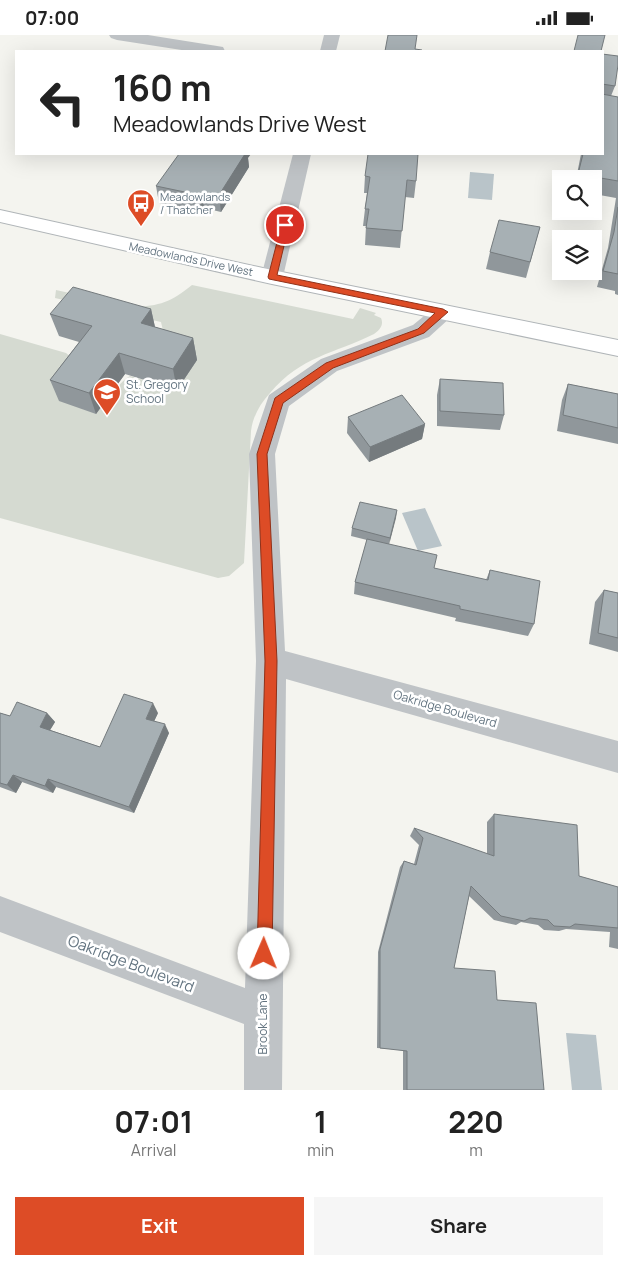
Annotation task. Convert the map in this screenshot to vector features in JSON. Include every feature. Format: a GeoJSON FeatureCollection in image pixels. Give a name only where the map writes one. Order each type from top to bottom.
{"type":"FeatureCollection","features":[{"type":"Feature","properties":{"kind":"main road","name":"Meadowlands Drive West"},"geometry":{"type":"LineString","coordinates":[[0,217],[272,277],[618,348]]}},
{"type":"Feature","properties":{"kind":"street"},"geometry":{"type":"LineString","coordinates":[[117,35],[211,50]]}},
{"type":"Feature","properties":{"kind":"street"},"geometry":{"type":"LineString","coordinates":[[328,50],[332,35]]}},
{"type":"Feature","properties":{"kind":"street"},"geometry":{"type":"LineString","coordinates":[[272,277],[302,155]]}},
{"type":"Feature","properties":{"kind":"street","name":"Brook Lane"},"geometry":{"type":"LineString","coordinates":[[263,1090],[271,661],[262,454],[278,401],[329,365],[421,331],[443,312]]}},
{"type":"Feature","properties":{"kind":"street","name":"Oakridge Boulevard"},"geometry":{"type":"LineString","coordinates":[[271,661],[618,757]]}},
{"type":"Feature","properties":{"kind":"street","name":"Oakridge Boulevard"},"geometry":{"type":"LineString","coordinates":[[0,913],[263,1013]]}},
{"type":"Feature","properties":{"kind":"shaded area"},"geometry":{"type":"Polygon","coordinates":[[[470,172],[494,174],[492,200],[468,198],[470,172]]]}},
{"type":"Feature","properties":{"kind":"shaded area","name":"St. Gregory School"},"geometry":{"type":"Polygon","coordinates":[[[192,285],[353,319],[360,308],[376,313],[374,315],[381,318],[382,321],[381,327],[374,334],[306,363],[294,371],[263,401],[253,420],[251,431],[244,563],[229,576],[218,578],[0,518],[0,334],[66,353],[113,391],[130,376],[177,390],[161,322],[55,298],[56,290],[133,307],[151,306],[165,302],[192,285]]]}},
{"type":"Feature","properties":{"kind":"shaded area"},"geometry":{"type":"Polygon","coordinates":[[[425,508],[442,546],[418,551],[402,513],[425,508]]]}},
{"type":"Feature","properties":{"kind":"shaded area"},"geometry":{"type":"Polygon","coordinates":[[[566,1033],[596,1035],[602,1090],[572,1090],[566,1033]]]}},
{"type":"Feature","properties":{"kind":"building"},"geometry":{"type":"Polygon","coordinates":[[[388,35],[417,35],[415,49],[422,50],[385,50],[388,35]]]}},
{"type":"Feature","properties":{"kind":"building"},"geometry":{"type":"Polygon","coordinates":[[[578,35],[605,35],[601,50],[574,50],[578,35]]]}},
{"type":"Feature","properties":{"kind":"building"},"geometry":{"type":"Polygon","coordinates":[[[604,54],[618,56],[615,86],[604,84],[604,54]]]}},
{"type":"Feature","properties":{"kind":"building"},"geometry":{"type":"Polygon","coordinates":[[[604,94],[618,97],[618,181],[602,178],[602,170],[579,170],[583,155],[604,155],[604,94]]]}},
{"type":"Feature","properties":{"kind":"building"},"geometry":{"type":"Polygon","coordinates":[[[178,155],[244,155],[219,195],[202,192],[199,195],[156,186],[178,155]]]}},
{"type":"Feature","properties":{"kind":"building"},"geometry":{"type":"Polygon","coordinates":[[[368,155],[418,155],[416,181],[407,180],[402,231],[366,228],[369,209],[365,209],[370,177],[365,176],[368,155]]]}},
{"type":"Feature","properties":{"kind":"building"},"geometry":{"type":"Polygon","coordinates":[[[618,207],[618,274],[603,271],[614,232],[618,207]]]}},
{"type":"Feature","properties":{"kind":"building"},"geometry":{"type":"Polygon","coordinates":[[[499,220],[540,227],[530,262],[490,252],[499,220]]]}},
{"type":"Feature","properties":{"kind":"building"},"geometry":{"type":"Polygon","coordinates":[[[73,287],[151,309],[141,323],[193,338],[173,369],[119,353],[89,393],[50,380],[92,326],[50,314],[73,287]]]}},
{"type":"Feature","properties":{"kind":"building"},"geometry":{"type":"Polygon","coordinates":[[[440,379],[503,383],[504,415],[440,411],[440,379]]]}},
{"type":"Feature","properties":{"kind":"building"},"geometry":{"type":"Polygon","coordinates":[[[568,384],[618,394],[618,428],[563,415],[568,384]]]}},
{"type":"Feature","properties":{"kind":"building"},"geometry":{"type":"Polygon","coordinates":[[[402,395],[425,424],[370,447],[348,417],[402,395]]]}},
{"type":"Feature","properties":{"kind":"building"},"geometry":{"type":"Polygon","coordinates":[[[360,502],[397,510],[390,538],[352,528],[360,502]]]}},
{"type":"Feature","properties":{"kind":"building"},"geometry":{"type":"Polygon","coordinates":[[[367,539],[437,555],[434,568],[488,580],[490,570],[540,581],[534,624],[460,609],[460,606],[355,582],[367,539]]]}},
{"type":"Feature","properties":{"kind":"building"},"geometry":{"type":"Polygon","coordinates":[[[604,590],[618,593],[618,638],[598,633],[604,590]]]}},
{"type":"Feature","properties":{"kind":"building"},"geometry":{"type":"Polygon","coordinates":[[[124,694],[153,703],[146,719],[165,724],[129,807],[48,779],[45,786],[13,775],[7,785],[0,783],[0,713],[10,716],[17,702],[47,713],[40,727],[100,747],[124,694]]]}},
{"type":"Feature","properties":{"kind":"building"},"geometry":{"type":"Polygon","coordinates":[[[494,814],[577,825],[579,876],[618,887],[618,928],[575,924],[570,927],[554,926],[548,920],[530,918],[524,921],[501,916],[471,886],[454,968],[495,971],[497,1000],[536,1003],[544,1090],[407,1090],[407,1051],[380,1048],[380,949],[404,861],[416,865],[423,838],[414,828],[494,856],[494,814]]]}},
{"type":"Feature","properties":{"kind":"place","name":"Meadowlands / Thatcher"},"geometry":{"type":"Point","coordinates":[141,227]}},
{"type":"Feature","properties":{"kind":"place","name":"St. Gregory School"},"geometry":{"type":"Point","coordinates":[107,416]}},
{"type":"Feature","properties":{"kind":"route"},"geometry":{"type":"LineString","coordinates":[[264,954],[271,661],[262,454],[278,401],[329,365],[421,331],[443,312],[272,277],[285,225]]}}]}
